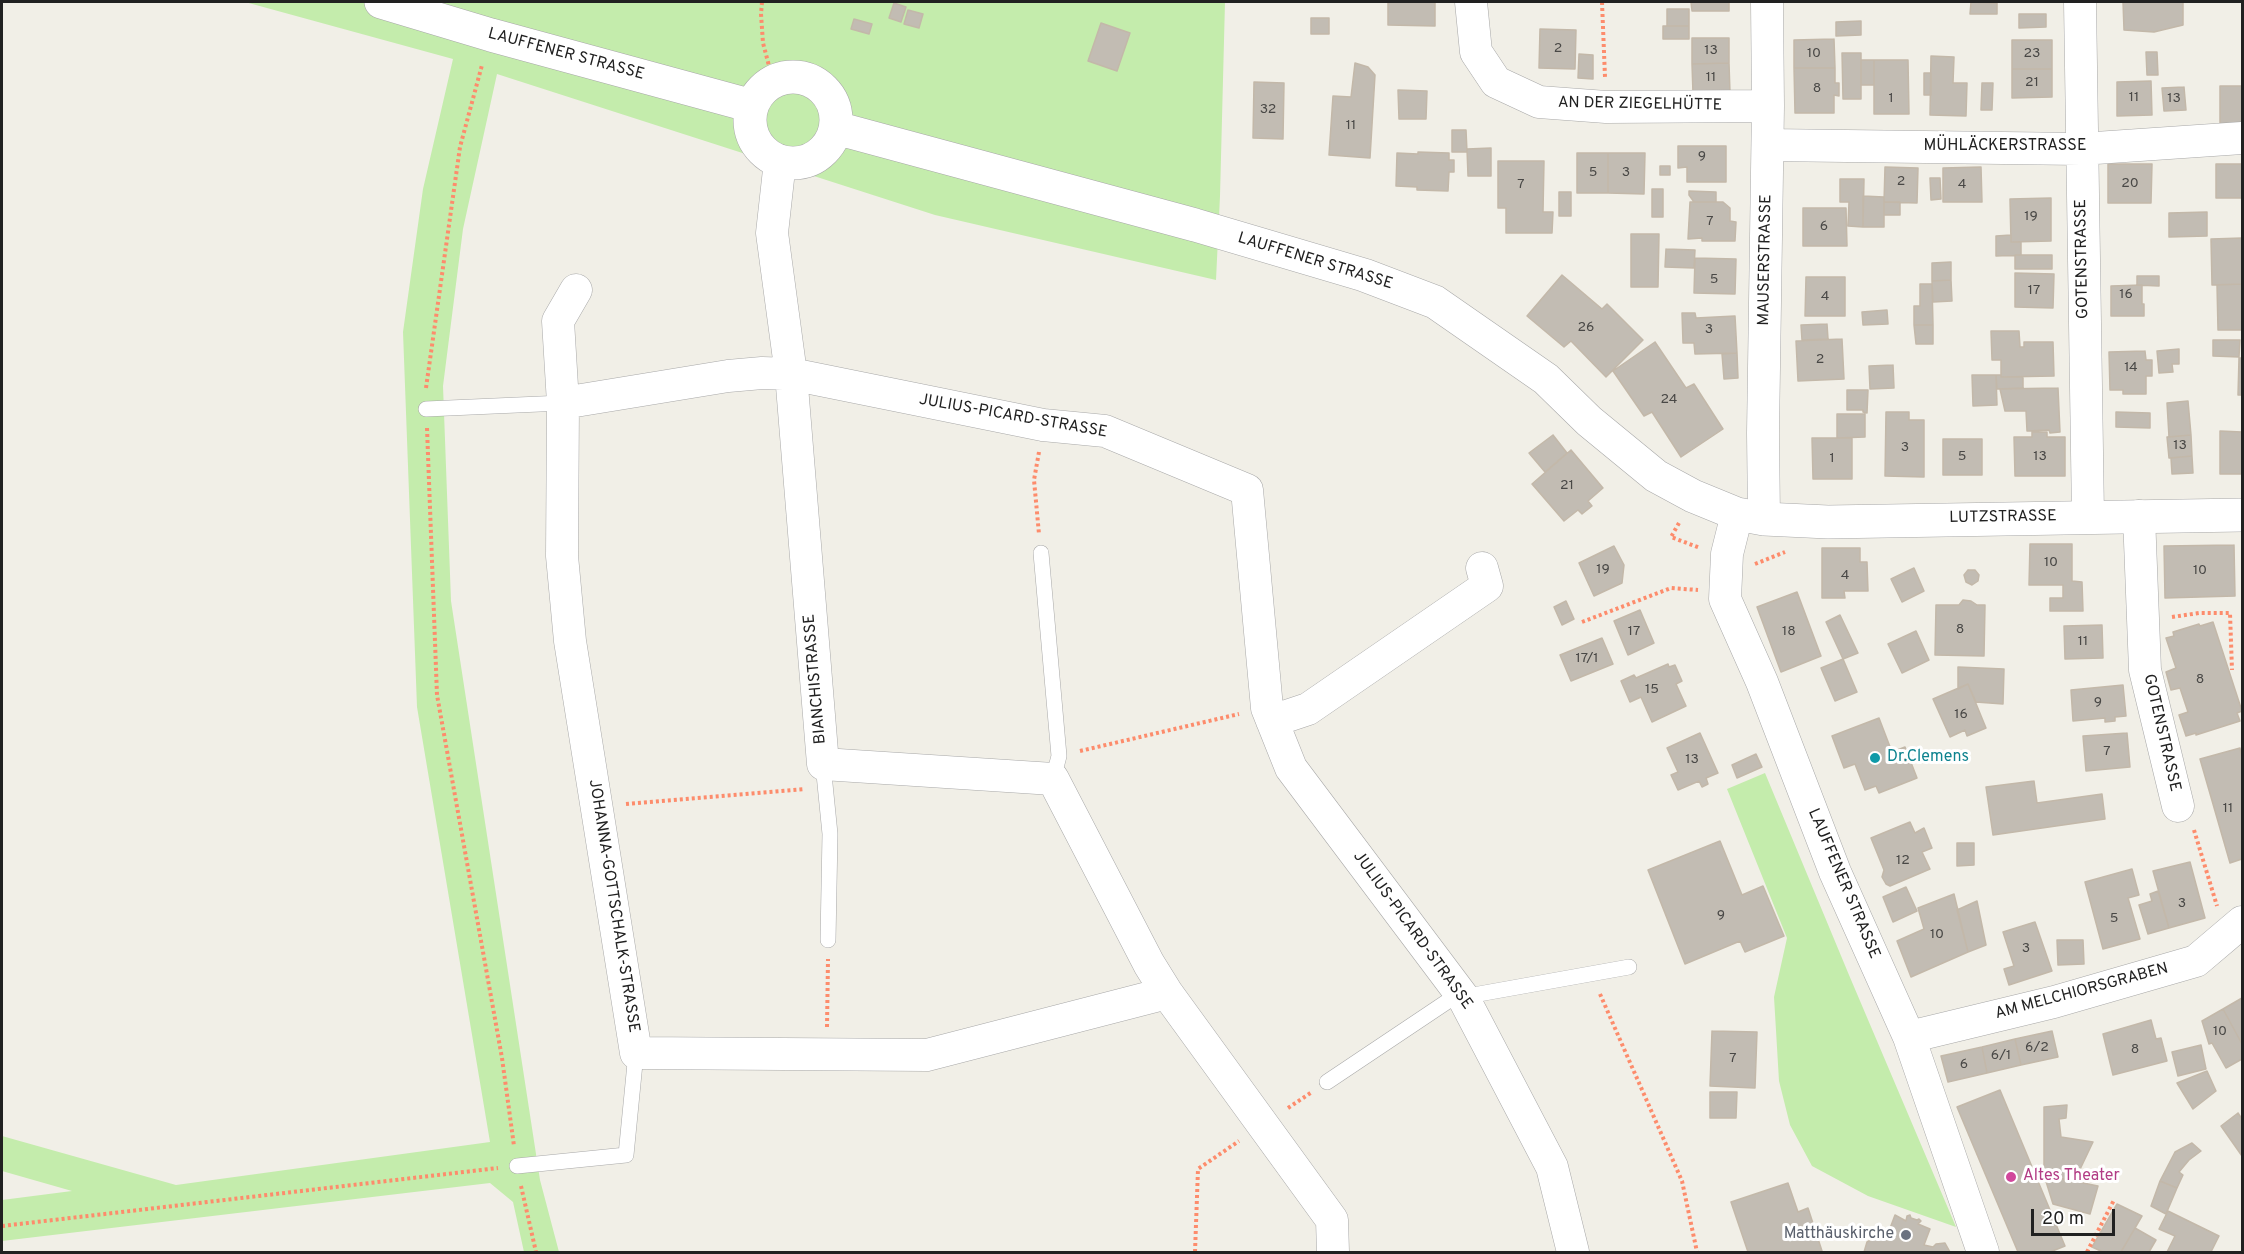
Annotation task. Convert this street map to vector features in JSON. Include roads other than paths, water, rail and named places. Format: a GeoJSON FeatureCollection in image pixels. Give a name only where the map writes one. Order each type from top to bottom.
{"type":"FeatureCollection","features":[{"type":"Feature","properties":{"kind":"street","name":"LAUFFENER STRASSE"},"geometry":{"type":"LineString","coordinates":[[381,2],[490,35],[763,94],[789,77],[805,78],[819,85],[830,97],[836,112],[836,128],[1195,225],[1364,275],[1435,302],[1546,379],[1589,421],[1656,476],[1693,496],[1750,517],[1727,554],[1725,599],[1762,682],[1835,872],[1909,1037],[1983,1252]]}},
{"type":"Feature","properties":{"kind":"street","name":"AN DER ZIEGELHÜTTE"},"geometry":{"type":"LineString","coordinates":[[1472,2],[1476,52],[1496,82],[1539,102],[1606,107],[1768,106]]}},
{"type":"Feature","properties":{"kind":"street","name":"MAUSERSTRASSE"},"geometry":{"type":"LineString","coordinates":[[1750,517],[1763,433],[1768,145],[1767,2]]}},
{"type":"Feature","properties":{"kind":"street","name":"GOTENSTRASSE"},"geometry":{"type":"LineString","coordinates":[[2080,2],[2088,516]]}},
{"type":"Feature","properties":{"kind":"street"},"geometry":{"type":"LineString","coordinates":[[763,94],[750,123],[754,139],[765,153],[780,161],[798,163],[815,157],[829,145],[836,128]]}},
{"type":"Feature","properties":{"kind":"street","name":"MÜHLÄCKERSTRASSE"},"geometry":{"type":"LineString","coordinates":[[1768,145],[2081,149],[2242,138]]}},
{"type":"Feature","properties":{"kind":"street","name":"BIANCHISTRASSE"},"geometry":{"type":"LineString","coordinates":[[780,161],[772,233],[791,374],[824,776],[1056,768]]}},
{"type":"Feature","properties":{"kind":"street","name":"JOHANNA-GOTTSCHALK-STRASSE"},"geometry":{"type":"LineString","coordinates":[[576,290],[558,321],[563,403],[563,567],[570,641],[636,1053],[927,1055],[1167,993]]}},
{"type":"Feature","properties":{"kind":"street"},"geometry":{"type":"LineString","coordinates":[[563,403],[728,376],[762,373],[791,374]]}},
{"type":"Feature","properties":{"kind":"street","name":"JULIUS-PICARD-STRASSE"},"geometry":{"type":"LineString","coordinates":[[791,374],[1043,425],[1105,431],[1247,490],[1270,714],[1291,768],[1463,997],[1552,1167],[1573,1252]]}},
{"type":"Feature","properties":{"kind":"street","name":"LUTZSTRASSE"},"geometry":{"type":"LineString","coordinates":[[1750,517],[1850,521],[2242,515]]}},
{"type":"Feature","properties":{"kind":"street","name":"GOTENSTRASSE"},"geometry":{"type":"LineString","coordinates":[[2139,516],[2145,670],[2178,806]]}},
{"type":"Feature","properties":{"kind":"street"},"geometry":{"type":"LineString","coordinates":[[1270,714],[1308,709],[1487,586],[1482,568]]}},
{"type":"Feature","properties":{"kind":"street"},"geometry":{"type":"LineString","coordinates":[[1056,768],[1149,964],[1167,993],[1332,1220],[1333,1252]]}},
{"type":"Feature","properties":{"kind":"street","name":"AM MELCHIORSGRABEN"},"geometry":{"type":"LineString","coordinates":[[1909,1037],[2054,1002],[2196,961],[2234,929]]}},
{"type":"Feature","properties":{"kind":"lane"},"geometry":{"type":"LineString","coordinates":[[426,409],[563,403]]}},
{"type":"Feature","properties":{"kind":"lane"},"geometry":{"type":"LineString","coordinates":[[1041,553],[1056,768]]}},
{"type":"Feature","properties":{"kind":"lane"},"geometry":{"type":"LineString","coordinates":[[824,776],[830,834],[828,940]]}},
{"type":"Feature","properties":{"kind":"lane"},"geometry":{"type":"LineString","coordinates":[[1327,1082],[1451,999],[1629,967]]}},
{"type":"Feature","properties":{"kind":"lane"},"geometry":{"type":"LineString","coordinates":[[517,1166],[627,1155],[636,1053]]}},
{"type":"Feature","properties":{"kind":"place","name":"Dr.Clemens"},"geometry":{"type":"Point","coordinates":[1875,758]}},
{"type":"Feature","properties":{"kind":"place","name":"Altes Theater"},"geometry":{"type":"Point","coordinates":[2011,1177]}},
{"type":"Feature","properties":{"kind":"place","name":"Matthäuskirche"},"geometry":{"type":"Point","coordinates":[1906,1235]}}]}
